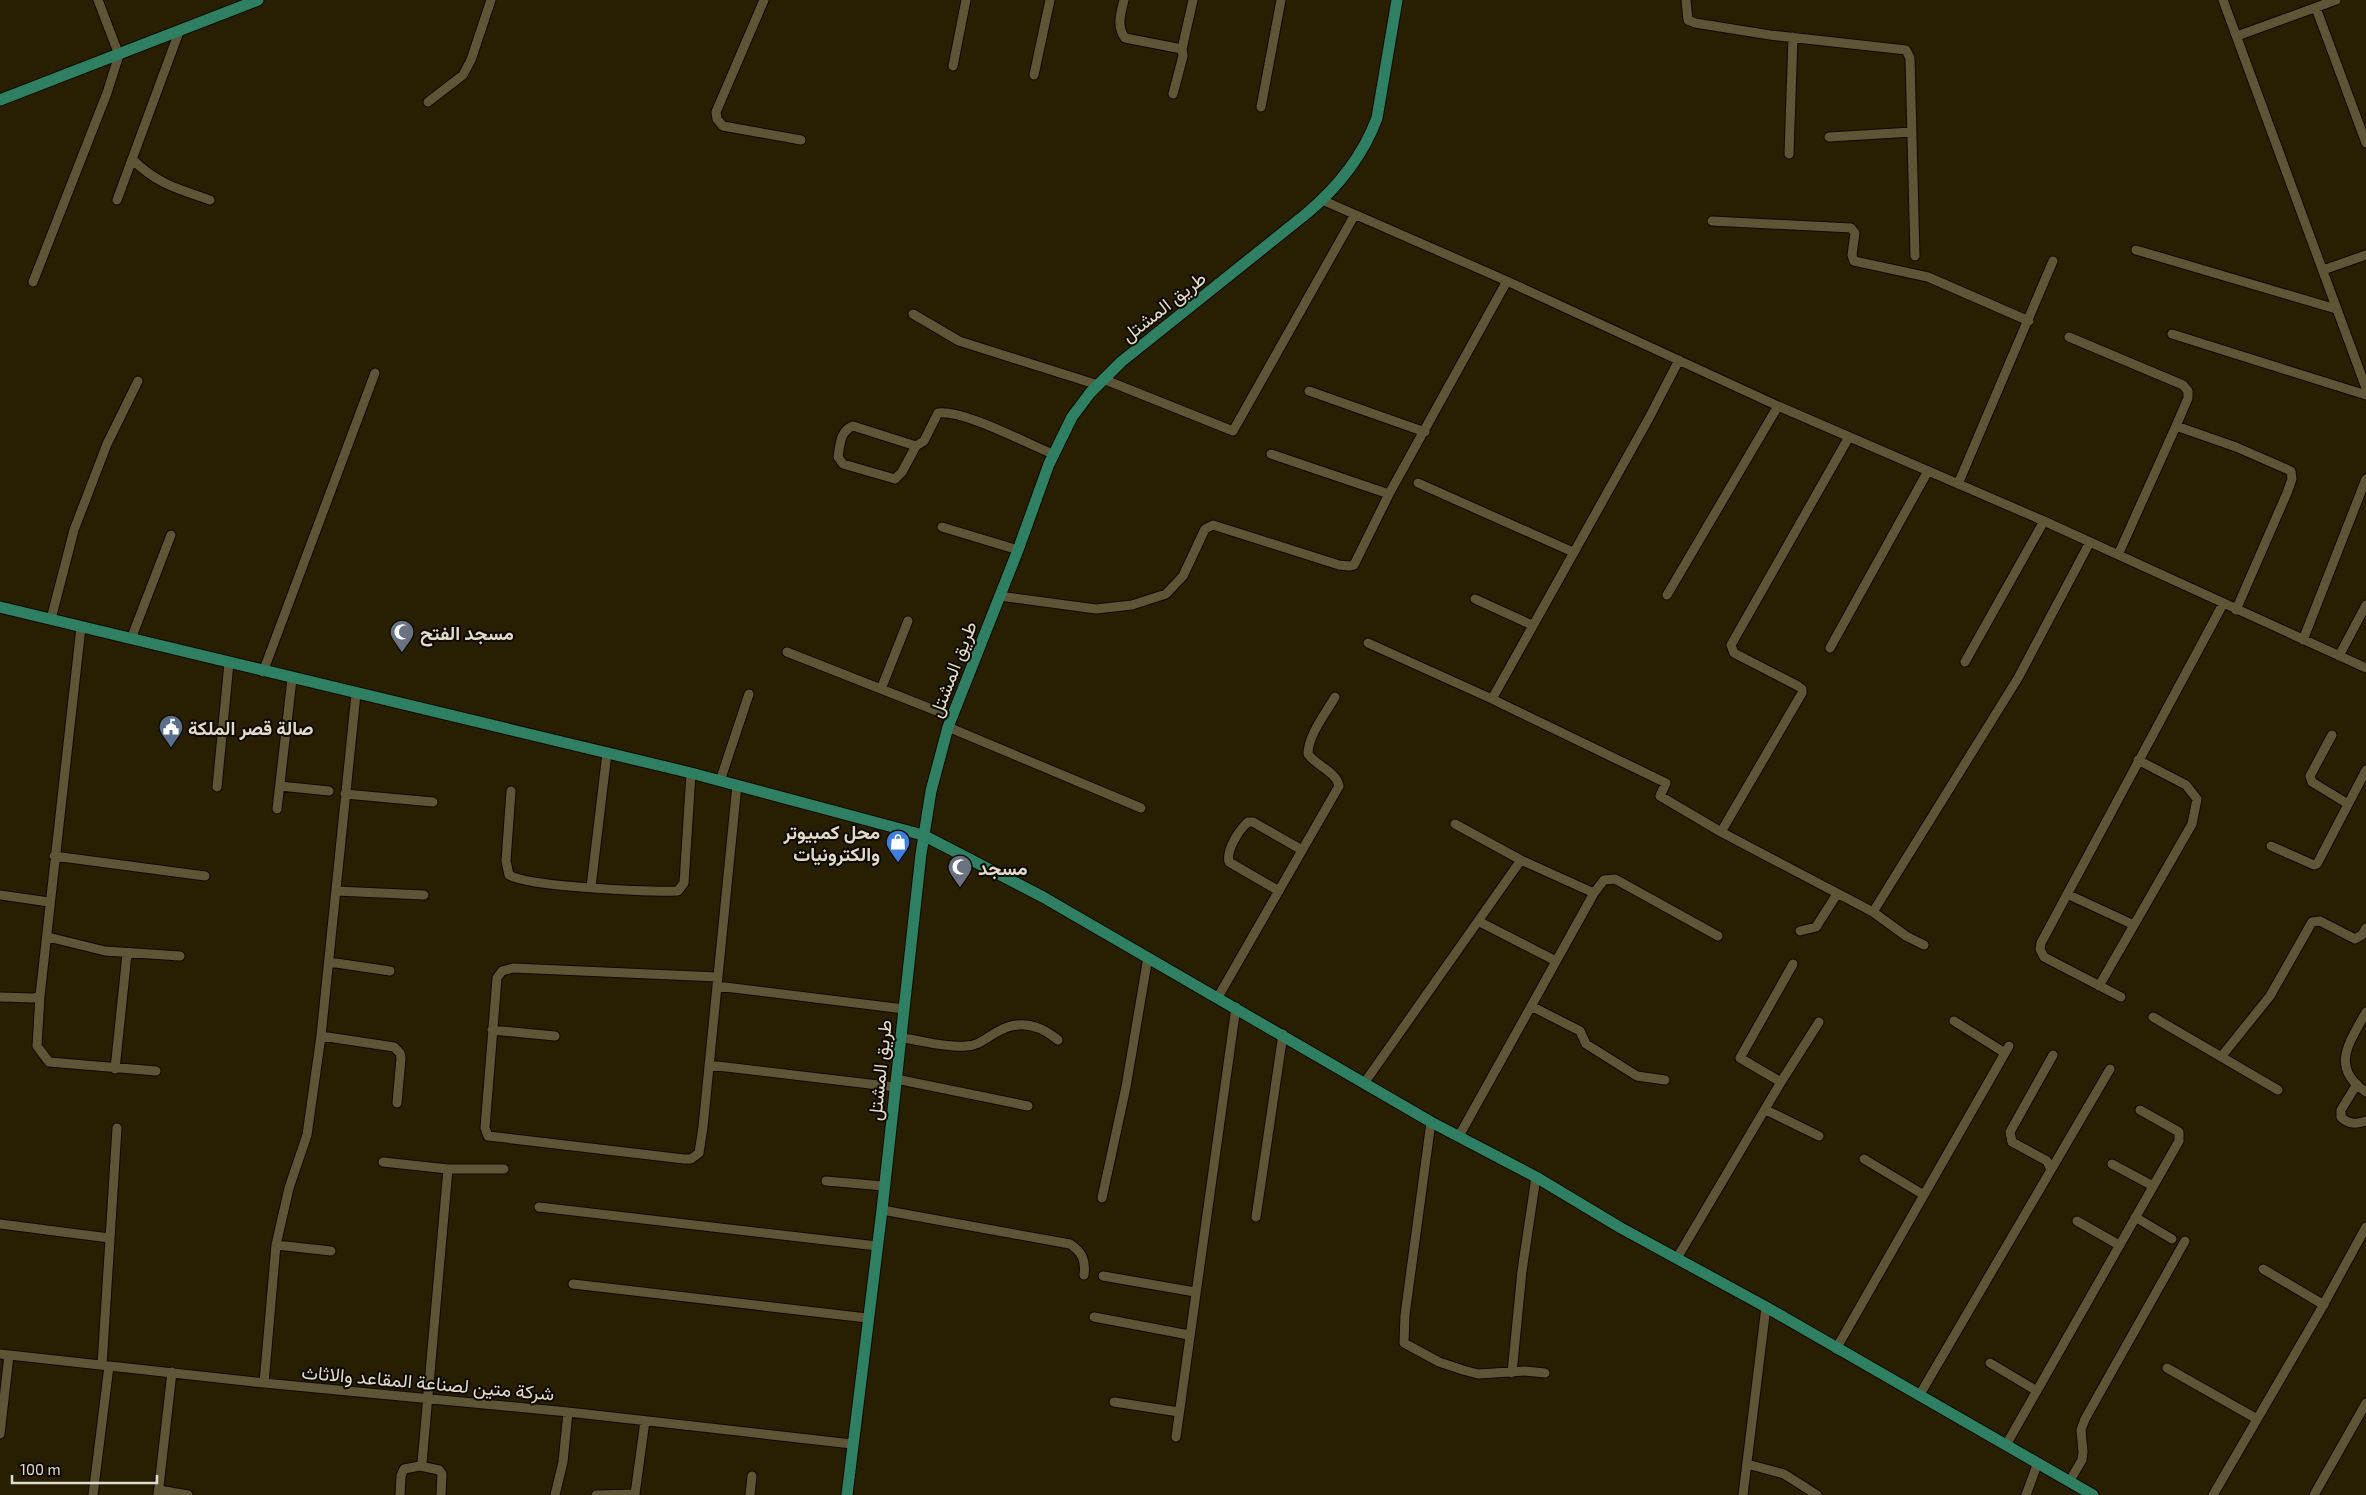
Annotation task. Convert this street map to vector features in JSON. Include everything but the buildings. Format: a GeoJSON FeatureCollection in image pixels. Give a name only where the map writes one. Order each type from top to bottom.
{"type":"FeatureCollection","features":[{"type":"Feature","properties":{"kind":"main road"},"geometry":{"type":"LineString","coordinates":[[0,100],[258,0]]}},
{"type":"Feature","properties":{"kind":"main road","name":"طريق المشتل"},"geometry":{"type":"LineString","coordinates":[[847,1495],[867,1318],[882,1210],[923,835],[936,766],[950,722],[1018,550],[1053,454],[1072,417],[1100,382],[1120,362],[1322,200],[1347,172],[1371,136],[1381,101],[1397,0]]}},
{"type":"Feature","properties":{"kind":"main road"},"geometry":{"type":"LineString","coordinates":[[0,607],[229,664],[691,773],[923,835],[1035,892],[1236,1007],[1431,1122],[1536,1177],[2093,1495]]}},
{"type":"Feature","properties":{"kind":"street"},"geometry":{"type":"LineString","coordinates":[[33,282],[107,93],[119,55],[98,0]]}},
{"type":"Feature","properties":{"kind":"street"},"geometry":{"type":"LineString","coordinates":[[428,102],[462,75],[471,60],[491,0]]}},
{"type":"Feature","properties":{"kind":"street"},"geometry":{"type":"LineString","coordinates":[[764,0],[716,112],[717,119],[723,126],[801,140]]}},
{"type":"Feature","properties":{"kind":"street"},"geometry":{"type":"LineString","coordinates":[[953,66],[966,0]]}},
{"type":"Feature","properties":{"kind":"street"},"geometry":{"type":"LineString","coordinates":[[1034,75],[1050,0]]}},
{"type":"Feature","properties":{"kind":"street"},"geometry":{"type":"LineString","coordinates":[[1124,0],[1119,24],[1120,33],[1124,38],[1182,49]]}},
{"type":"Feature","properties":{"kind":"street"},"geometry":{"type":"LineString","coordinates":[[1173,94],[1183,56],[1182,49],[1193,0]]}},
{"type":"Feature","properties":{"kind":"street"},"geometry":{"type":"LineString","coordinates":[[1261,107],[1281,0]]}},
{"type":"Feature","properties":{"kind":"street"},"geometry":{"type":"LineString","coordinates":[[1686,0],[1688,20],[1694,23],[1906,50],[1910,58],[1915,256]]}},
{"type":"Feature","properties":{"kind":"street"},"geometry":{"type":"LineString","coordinates":[[2223,0],[2366,388]]}},
{"type":"Feature","properties":{"kind":"street"},"geometry":{"type":"LineString","coordinates":[[2237,36],[2336,0]]}},
{"type":"Feature","properties":{"kind":"street"},"geometry":{"type":"LineString","coordinates":[[2316,8],[2366,143]]}},
{"type":"Feature","properties":{"kind":"street"},"geometry":{"type":"LineString","coordinates":[[117,200],[179,32]]}},
{"type":"Feature","properties":{"kind":"street"},"geometry":{"type":"LineString","coordinates":[[1789,154],[1793,37]]}},
{"type":"Feature","properties":{"kind":"street"},"geometry":{"type":"LineString","coordinates":[[1830,137],[1912,132]]}},
{"type":"Feature","properties":{"kind":"street"},"geometry":{"type":"LineString","coordinates":[[132,159],[148,175],[170,186],[210,200]]}},
{"type":"Feature","properties":{"kind":"street"},"geometry":{"type":"LineString","coordinates":[[1322,200],[1354,216],[1507,281],[1778,406],[2044,521],[2366,668]]}},
{"type":"Feature","properties":{"kind":"street"},"geometry":{"type":"LineString","coordinates":[[913,314],[960,341],[1100,382],[1233,431],[1354,216]]}},
{"type":"Feature","properties":{"kind":"street"},"geometry":{"type":"LineString","coordinates":[[1712,221],[1851,228],[1855,233],[1852,256],[1854,261],[1928,277],[2029,320]]}},
{"type":"Feature","properties":{"kind":"street"},"geometry":{"type":"LineString","coordinates":[[2136,250],[2336,309]]}},
{"type":"Feature","properties":{"kind":"street"},"geometry":{"type":"LineString","coordinates":[[2322,270],[2366,254]]}},
{"type":"Feature","properties":{"kind":"street"},"geometry":{"type":"LineString","coordinates":[[1958,484],[2053,261]]}},
{"type":"Feature","properties":{"kind":"street"},"geometry":{"type":"LineString","coordinates":[[999,596],[1109,609],[1132,605],[1166,594],[1182,576],[1205,529],[1213,525],[1349,566],[1358,560],[1389,494],[1507,281]]}},
{"type":"Feature","properties":{"kind":"street"},"geometry":{"type":"LineString","coordinates":[[2172,334],[2366,395]]}},
{"type":"Feature","properties":{"kind":"street"},"geometry":{"type":"LineString","coordinates":[[2069,337],[2183,385],[2188,391],[2188,398],[2118,555]]}},
{"type":"Feature","properties":{"kind":"street"},"geometry":{"type":"LineString","coordinates":[[1492,699],[1649,418],[1679,360]]}},
{"type":"Feature","properties":{"kind":"street"},"geometry":{"type":"LineString","coordinates":[[263,672],[375,373]]}},
{"type":"Feature","properties":{"kind":"street"},"geometry":{"type":"LineString","coordinates":[[51,620],[74,530],[107,444],[138,382]]}},
{"type":"Feature","properties":{"kind":"street"},"geometry":{"type":"LineString","coordinates":[[1309,391],[1425,432]]}},
{"type":"Feature","properties":{"kind":"street"},"geometry":{"type":"LineString","coordinates":[[1666,595],[1778,406]]}},
{"type":"Feature","properties":{"kind":"street"},"geometry":{"type":"LineString","coordinates":[[916,446],[853,426],[842,434],[838,457],[843,464],[895,479],[902,472],[916,446],[924,441],[938,414],[947,412],[1053,454]]}},
{"type":"Feature","properties":{"kind":"street"},"geometry":{"type":"LineString","coordinates":[[2176,426],[2236,447],[2292,472],[2292,479],[2287,493],[2236,610]]}},
{"type":"Feature","properties":{"kind":"street"},"geometry":{"type":"LineString","coordinates":[[1721,832],[1802,693],[1802,689],[1798,686],[1734,653],[1731,645],[1849,437]]}},
{"type":"Feature","properties":{"kind":"street"},"geometry":{"type":"LineString","coordinates":[[1271,454],[1389,494]]}},
{"type":"Feature","properties":{"kind":"street"},"geometry":{"type":"LineString","coordinates":[[1830,648],[1928,471]]}},
{"type":"Feature","properties":{"kind":"street"},"geometry":{"type":"LineString","coordinates":[[2303,640],[2366,478]]}},
{"type":"Feature","properties":{"kind":"street"},"geometry":{"type":"LineString","coordinates":[[1418,483],[1574,552]]}},
{"type":"Feature","properties":{"kind":"street"},"geometry":{"type":"LineString","coordinates":[[1965,662],[2044,521]]}},
{"type":"Feature","properties":{"kind":"street"},"geometry":{"type":"LineString","coordinates":[[942,527],[1018,550]]}},
{"type":"Feature","properties":{"kind":"street"},"geometry":{"type":"LineString","coordinates":[[131,640],[171,535]]}},
{"type":"Feature","properties":{"kind":"street"},"geometry":{"type":"LineString","coordinates":[[1873,912],[2018,678],[2090,542]]}},
{"type":"Feature","properties":{"kind":"street"},"geometry":{"type":"LineString","coordinates":[[1475,599],[1532,625]]}},
{"type":"Feature","properties":{"kind":"street"},"geometry":{"type":"LineString","coordinates":[[2121,997],[2044,957],[2040,949],[2138,760],[2223,604]]}},
{"type":"Feature","properties":{"kind":"street"},"geometry":{"type":"LineString","coordinates":[[2339,656],[2366,605]]}},
{"type":"Feature","properties":{"kind":"street"},"geometry":{"type":"LineString","coordinates":[[881,689],[908,621]]}},
{"type":"Feature","properties":{"kind":"street"},"geometry":{"type":"LineString","coordinates":[[81,627],[49,902],[48,937],[40,996],[37,1046],[49,1062],[156,1071]]}},
{"type":"Feature","properties":{"kind":"street"},"geometry":{"type":"LineString","coordinates":[[1368,644],[1492,699],[1666,783],[1660,796],[1721,832],[1873,912],[1906,936],[1924,945]]}},
{"type":"Feature","properties":{"kind":"street"},"geometry":{"type":"LineString","coordinates":[[787,652],[881,689],[1141,808]]}},
{"type":"Feature","properties":{"kind":"street"},"geometry":{"type":"LineString","coordinates":[[217,787],[229,664]]}},
{"type":"Feature","properties":{"kind":"street"},"geometry":{"type":"LineString","coordinates":[[277,809],[292,679]]}},
{"type":"Feature","properties":{"kind":"street"},"geometry":{"type":"LineString","coordinates":[[264,1384],[276,1245],[289,1188],[307,1135],[322,1036],[356,694]]}},
{"type":"Feature","properties":{"kind":"street"},"geometry":{"type":"LineString","coordinates":[[720,781],[748,694]]}},
{"type":"Feature","properties":{"kind":"street"},"geometry":{"type":"LineString","coordinates":[[1218,997],[1338,786],[1338,780],[1308,754],[1308,748],[1314,734],[1335,697]]}},
{"type":"Feature","properties":{"kind":"street"},"geometry":{"type":"LineString","coordinates":[[2332,735],[2310,776],[2312,782],[2348,804]]}},
{"type":"Feature","properties":{"kind":"street"},"geometry":{"type":"LineString","coordinates":[[591,886],[608,753]]}},
{"type":"Feature","properties":{"kind":"street"},"geometry":{"type":"LineString","coordinates":[[2099,986],[2192,824],[2197,799],[2186,785],[2138,760]]}},
{"type":"Feature","properties":{"kind":"street"},"geometry":{"type":"LineString","coordinates":[[2271,846],[2314,865],[2317,864],[2366,770]]}},
{"type":"Feature","properties":{"kind":"street"},"geometry":{"type":"LineString","coordinates":[[511,791],[506,860],[509,876],[546,884],[678,891],[682,887],[691,773]]}},
{"type":"Feature","properties":{"kind":"street"},"geometry":{"type":"LineString","coordinates":[[737,785],[717,982],[701,1148],[699,1153],[691,1159],[492,1138],[488,1136],[485,1128],[492,1030],[497,978],[502,971],[513,968],[717,982],[904,1009]]}},
{"type":"Feature","properties":{"kind":"street"},"geometry":{"type":"LineString","coordinates":[[280,786],[329,791]]}},
{"type":"Feature","properties":{"kind":"street"},"geometry":{"type":"LineString","coordinates":[[345,794],[433,802]]}},
{"type":"Feature","properties":{"kind":"street"},"geometry":{"type":"LineString","coordinates":[[1279,891],[1229,862],[1227,856],[1229,850],[1248,822],[1253,822],[1302,850]]}},
{"type":"Feature","properties":{"kind":"street"},"geometry":{"type":"LineString","coordinates":[[1455,824],[1521,860],[1594,893]]}},
{"type":"Feature","properties":{"kind":"street"},"geometry":{"type":"LineString","coordinates":[[54,856],[205,876]]}},
{"type":"Feature","properties":{"kind":"street"},"geometry":{"type":"LineString","coordinates":[[1365,1082],[1521,860]]}},
{"type":"Feature","properties":{"kind":"street"},"geometry":{"type":"LineString","coordinates":[[1459,1136],[1594,893],[1604,880],[1616,879],[1718,936]]}},
{"type":"Feature","properties":{"kind":"street"},"geometry":{"type":"LineString","coordinates":[[336,890],[424,895]]}},
{"type":"Feature","properties":{"kind":"street"},"geometry":{"type":"LineString","coordinates":[[1800,931],[1816,927],[1836,894]]}},
{"type":"Feature","properties":{"kind":"street"},"geometry":{"type":"LineString","coordinates":[[2067,894],[2134,925]]}},
{"type":"Feature","properties":{"kind":"street"},"geometry":{"type":"LineString","coordinates":[[0,895],[49,902]]}},
{"type":"Feature","properties":{"kind":"street"},"geometry":{"type":"LineString","coordinates":[[1478,921],[1556,961]]}},
{"type":"Feature","properties":{"kind":"street"},"geometry":{"type":"LineString","coordinates":[[2221,1057],[2270,996],[2312,922],[2320,921],[2355,939],[2362,935],[2366,928]]}},
{"type":"Feature","properties":{"kind":"street"},"geometry":{"type":"LineString","coordinates":[[48,937],[127,954],[180,956]]}},
{"type":"Feature","properties":{"kind":"street"},"geometry":{"type":"LineString","coordinates":[[115,1069],[127,954]]}},
{"type":"Feature","properties":{"kind":"street"},"geometry":{"type":"LineString","coordinates":[[1102,1198],[1126,1087],[1148,957]]}},
{"type":"Feature","properties":{"kind":"street"},"geometry":{"type":"LineString","coordinates":[[329,962],[390,971]]}},
{"type":"Feature","properties":{"kind":"street"},"geometry":{"type":"LineString","coordinates":[[1781,1082],[1740,1058],[1793,964]]}},
{"type":"Feature","properties":{"kind":"street"},"geometry":{"type":"LineString","coordinates":[[0,996],[33,998],[40,996]]}},
{"type":"Feature","properties":{"kind":"street"},"geometry":{"type":"LineString","coordinates":[[1531,1006],[1580,1031],[1586,1044],[1637,1076],[1665,1080]]}},
{"type":"Feature","properties":{"kind":"street"},"geometry":{"type":"LineString","coordinates":[[1176,1437],[1236,1007]]}},
{"type":"Feature","properties":{"kind":"street"},"geometry":{"type":"LineString","coordinates":[[2366,1012],[2346,1051],[2344,1062],[2348,1075],[2366,1092]]}},
{"type":"Feature","properties":{"kind":"street"},"geometry":{"type":"LineString","coordinates":[[2153,1017],[2278,1090]]}},
{"type":"Feature","properties":{"kind":"street"},"geometry":{"type":"LineString","coordinates":[[1677,1258],[1781,1082],[1819,1022]]}},
{"type":"Feature","properties":{"kind":"street"},"geometry":{"type":"LineString","coordinates":[[1836,1349],[2007,1049],[1954,1022]]}},
{"type":"Feature","properties":{"kind":"street"},"geometry":{"type":"LineString","coordinates":[[900,1038],[967,1046],[978,1044],[999,1030],[1025,1024],[1044,1029],[1058,1040]]}},
{"type":"Feature","properties":{"kind":"street"},"geometry":{"type":"LineString","coordinates":[[492,1030],[555,1036]]}},
{"type":"Feature","properties":{"kind":"street"},"geometry":{"type":"LineString","coordinates":[[1256,1217],[1282,1034]]}},
{"type":"Feature","properties":{"kind":"street"},"geometry":{"type":"LineString","coordinates":[[322,1036],[394,1047],[400,1052],[397,1103]]}},
{"type":"Feature","properties":{"kind":"street"},"geometry":{"type":"LineString","coordinates":[[2051,1170],[2047,1161],[2012,1142],[2010,1132],[2053,1056]]}},
{"type":"Feature","properties":{"kind":"street"},"geometry":{"type":"LineString","coordinates":[[709,1065],[895,1083],[1028,1106]]}},
{"type":"Feature","properties":{"kind":"street"},"geometry":{"type":"LineString","coordinates":[[1919,1396],[2110,1069]]}},
{"type":"Feature","properties":{"kind":"street"},"geometry":{"type":"LineString","coordinates":[[2356,1084],[2341,1110],[2341,1117],[2346,1122],[2355,1124],[2366,1121]]}},
{"type":"Feature","properties":{"kind":"street"},"geometry":{"type":"LineString","coordinates":[[1766,1110],[1819,1136]]}},
{"type":"Feature","properties":{"kind":"street"},"geometry":{"type":"LineString","coordinates":[[2006,1445],[2180,1136],[2176,1130],[2140,1110]]}},
{"type":"Feature","properties":{"kind":"street"},"geometry":{"type":"LineString","coordinates":[[1431,1122],[1404,1315],[1404,1344],[1423,1355],[1478,1374],[1545,1373]]}},
{"type":"Feature","properties":{"kind":"street"},"geometry":{"type":"LineString","coordinates":[[93,1495],[105,1365],[109,1238],[117,1128]]}},
{"type":"Feature","properties":{"kind":"street"},"geometry":{"type":"LineString","coordinates":[[1864,1159],[1924,1195]]}},
{"type":"Feature","properties":{"kind":"street"},"geometry":{"type":"LineString","coordinates":[[383,1162],[448,1169],[504,1169]]}},
{"type":"Feature","properties":{"kind":"street"},"geometry":{"type":"LineString","coordinates":[[2112,1164],[2152,1186]]}},
{"type":"Feature","properties":{"kind":"street"},"geometry":{"type":"LineString","coordinates":[[420,1466],[428,1399],[448,1169]]}},
{"type":"Feature","properties":{"kind":"street"},"geometry":{"type":"LineString","coordinates":[[1512,1373],[1522,1271],[1536,1177]]}},
{"type":"Feature","properties":{"kind":"street"},"geometry":{"type":"LineString","coordinates":[[826,1181],[884,1186]]}},
{"type":"Feature","properties":{"kind":"street"},"geometry":{"type":"LineString","coordinates":[[539,1207],[877,1246]]}},
{"type":"Feature","properties":{"kind":"street"},"geometry":{"type":"LineString","coordinates":[[882,1210],[1070,1244],[1084,1257],[1086,1265],[1084,1275]]}},
{"type":"Feature","properties":{"kind":"street"},"geometry":{"type":"LineString","coordinates":[[2135,1218],[2172,1239]]}},
{"type":"Feature","properties":{"kind":"street"},"geometry":{"type":"LineString","coordinates":[[2077,1221],[2119,1245]]}},
{"type":"Feature","properties":{"kind":"street"},"geometry":{"type":"LineString","coordinates":[[0,1224],[109,1238]]}},
{"type":"Feature","properties":{"kind":"street"},"geometry":{"type":"LineString","coordinates":[[2213,1495],[2324,1305],[2366,1227]]}},
{"type":"Feature","properties":{"kind":"street"},"geometry":{"type":"LineString","coordinates":[[2069,1482],[2082,1460],[2081,1430],[2085,1419],[2185,1241]]}},
{"type":"Feature","properties":{"kind":"street"},"geometry":{"type":"LineString","coordinates":[[276,1245],[331,1250]]}},
{"type":"Feature","properties":{"kind":"street"},"geometry":{"type":"LineString","coordinates":[[2263,1269],[2324,1305]]}},
{"type":"Feature","properties":{"kind":"street"},"geometry":{"type":"LineString","coordinates":[[1103,1276],[1195,1292]]}},
{"type":"Feature","properties":{"kind":"street"},"geometry":{"type":"LineString","coordinates":[[573,1284],[867,1318]]}},
{"type":"Feature","properties":{"kind":"street"},"geometry":{"type":"LineString","coordinates":[[1744,1495],[1766,1307]]}},
{"type":"Feature","properties":{"kind":"street"},"geometry":{"type":"LineString","coordinates":[[1094,1317],[1189,1335]]}},
{"type":"Feature","properties":{"kind":"street"},"geometry":{"type":"LineString","coordinates":[[0,1434],[4,1355]]}},
{"type":"Feature","properties":{"kind":"street","name":"شركة متين لصناعة المقاعد والاثاث"},"geometry":{"type":"LineString","coordinates":[[4,1355],[172,1372],[264,1384],[568,1412],[852,1444]]}},
{"type":"Feature","properties":{"kind":"street"},"geometry":{"type":"LineString","coordinates":[[1990,1363],[2037,1391]]}},
{"type":"Feature","properties":{"kind":"street"},"geometry":{"type":"LineString","coordinates":[[2167,1368],[2257,1419]]}},
{"type":"Feature","properties":{"kind":"street"},"geometry":{"type":"LineString","coordinates":[[172,1372],[158,1492],[188,1495]]}},
{"type":"Feature","properties":{"kind":"street"},"geometry":{"type":"LineString","coordinates":[[1114,1402],[1179,1412]]}},
{"type":"Feature","properties":{"kind":"street"},"geometry":{"type":"LineString","coordinates":[[2314,1495],[2363,1413],[2366,1404]]}},
{"type":"Feature","properties":{"kind":"street"},"geometry":{"type":"LineString","coordinates":[[555,1495],[563,1462],[568,1412]]}},
{"type":"Feature","properties":{"kind":"street"},"geometry":{"type":"LineString","coordinates":[[596,1495],[635,1494],[645,1421]]}},
{"type":"Feature","properties":{"kind":"street"},"geometry":{"type":"LineString","coordinates":[[1747,1464],[1784,1474],[1817,1495]]}},
{"type":"Feature","properties":{"kind":"street"},"geometry":{"type":"LineString","coordinates":[[2026,1495],[2037,1464]]}},
{"type":"Feature","properties":{"kind":"street"},"geometry":{"type":"LineString","coordinates":[[400,1495],[401,1476],[404,1469],[420,1466],[439,1470],[442,1474],[441,1495]]}},
{"type":"Feature","properties":{"kind":"street"},"geometry":{"type":"LineString","coordinates":[[750,1495],[752,1476]]}},
{"type":"Feature","properties":{"kind":"place","name":"مسجد الفتح"},"geometry":{"type":"Point","coordinates":[402,653]}},
{"type":"Feature","properties":{"kind":"place","name":"صالة قصر الملكة"},"geometry":{"type":"Point","coordinates":[171,748]}},
{"type":"Feature","properties":{"kind":"place","name":"محل كمبيوتر والكترونيات"},"geometry":{"type":"Point","coordinates":[898,863]}},
{"type":"Feature","properties":{"kind":"place","name":"مسجد"},"geometry":{"type":"Point","coordinates":[960,888]}}]}
